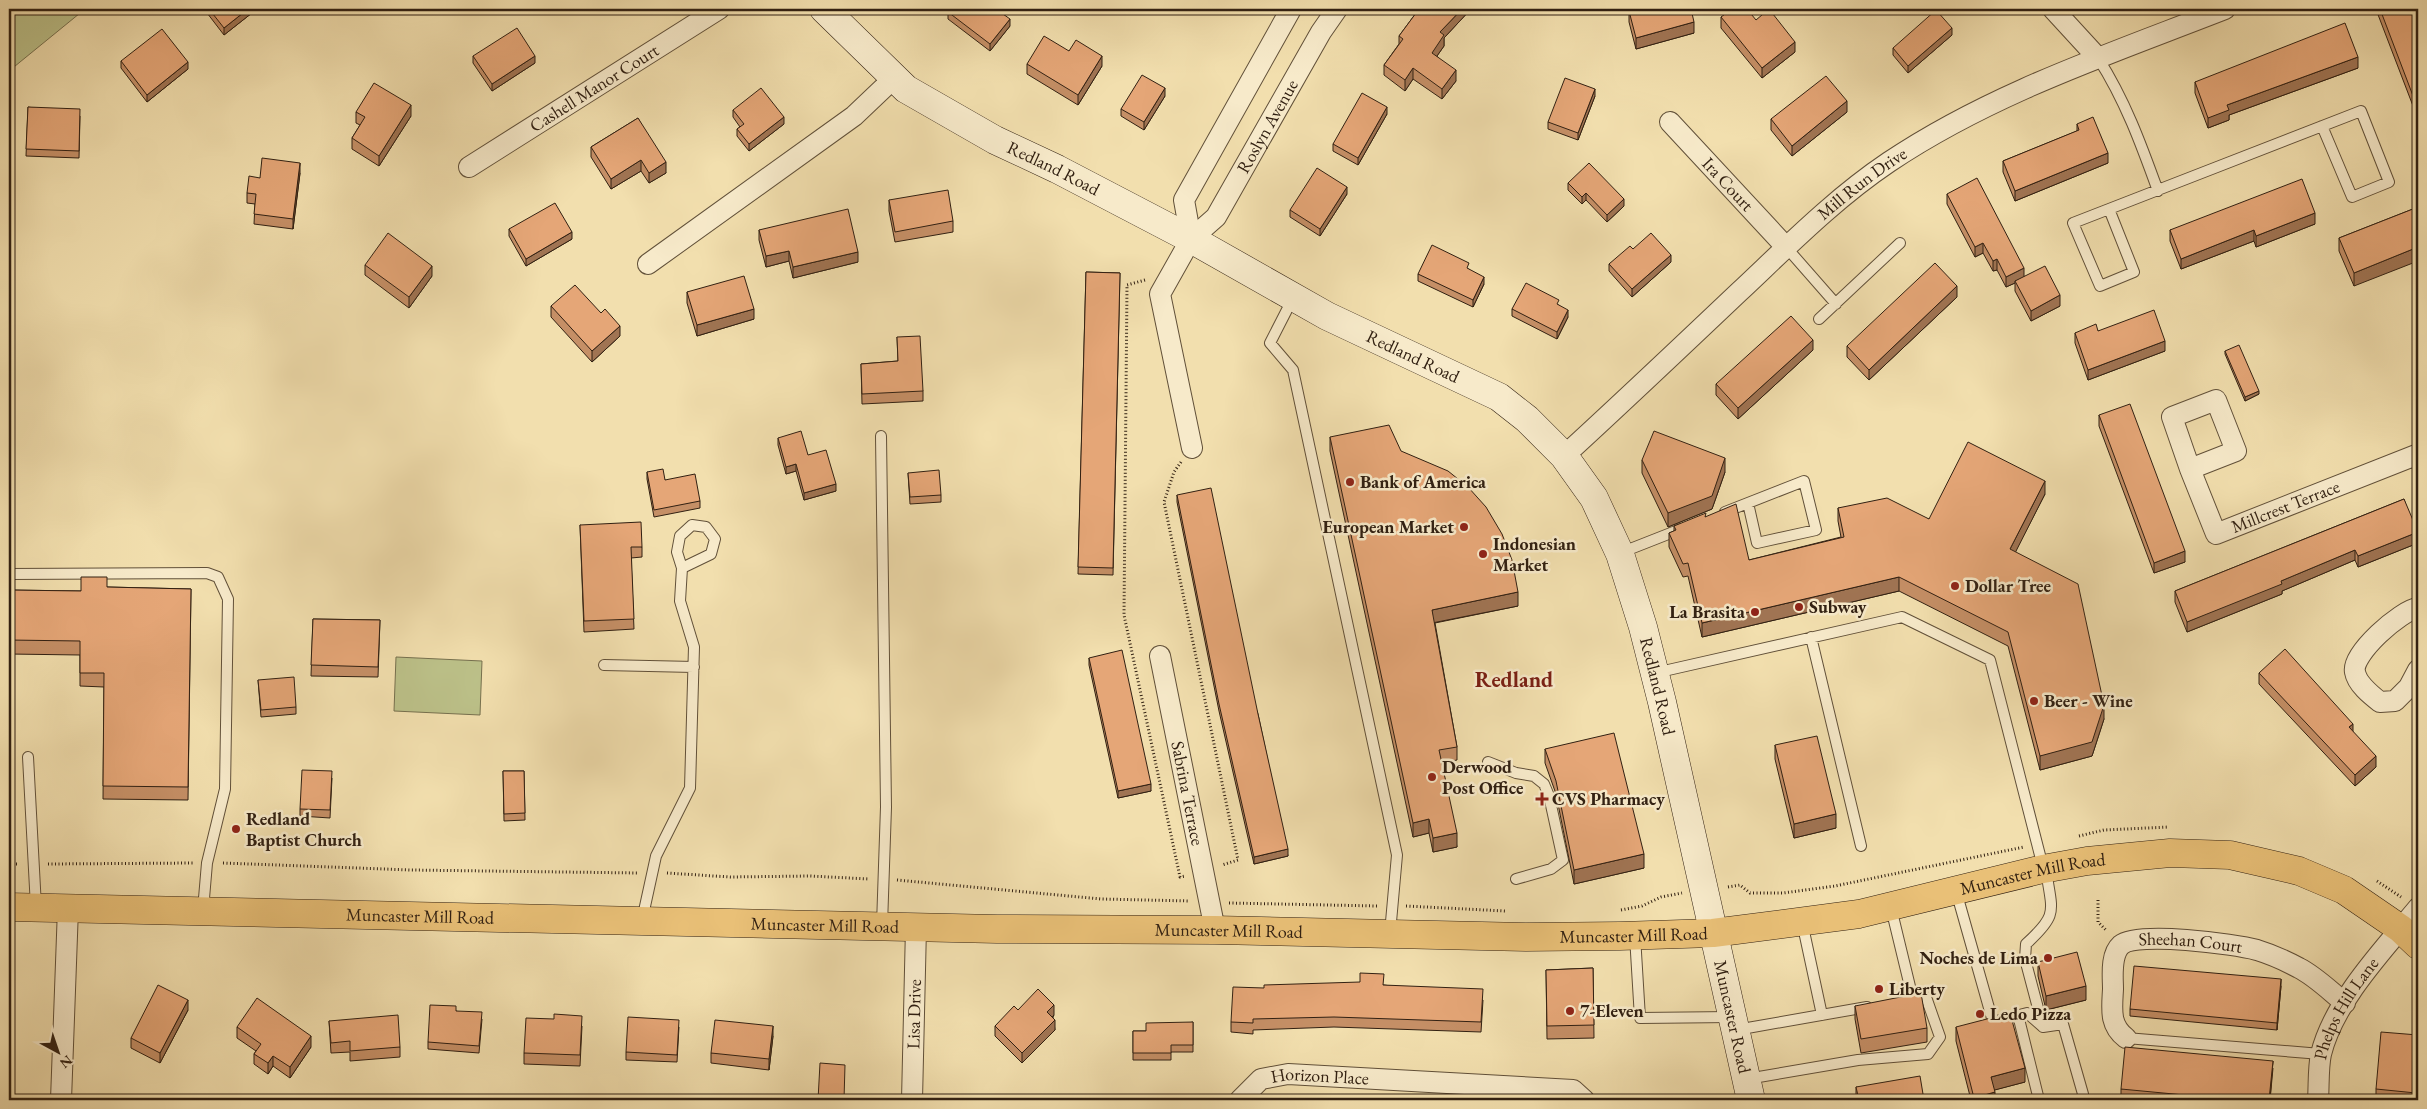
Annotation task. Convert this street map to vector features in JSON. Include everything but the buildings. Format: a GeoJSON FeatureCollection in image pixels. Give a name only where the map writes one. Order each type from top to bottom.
{"type":"FeatureCollection","features":[{"type":"Feature","properties":{"kind":"main road","name":"Redland Road"},"geometry":{"type":"LineString","coordinates":[[824,9],[906,89],[995,140],[1056,169],[1190,239],[1327,316],[1498,397],[1527,419],[1564,456],[1594,498],[1620,554],[1643,626],[1713,933]]}},
{"type":"Feature","properties":{"kind":"main road","name":"Muncaster Mill Road"},"geometry":{"type":"LineString","coordinates":[[9,907],[916,927],[1214,930],[1526,937],[1635,935],[1713,933],[1859,914],[2045,869],[2087,861],[2170,853],[2230,855],[2299,871],[2344,890],[2410,937]]}},
{"type":"Feature","properties":{"kind":"main road","name":"Muncaster Road"},"geometry":{"type":"LineString","coordinates":[[1713,933],[1748,1090]]}},
{"type":"Feature","properties":{"kind":"street","name":"Cashell Manor Court"},"geometry":{"type":"LineString","coordinates":[[469,167],[719,9]]}},
{"type":"Feature","properties":{"kind":"street","name":"Roslyn Avenue"},"geometry":{"type":"LineString","coordinates":[[1190,239],[1184,200],[1291,9]]}},
{"type":"Feature","properties":{"kind":"street","name":"Roslyn Avenue"},"geometry":{"type":"LineString","coordinates":[[1192,448],[1160,294],[1190,239],[1216,217],[1321,32],[1337,9]]}},
{"type":"Feature","properties":{"kind":"street"},"geometry":{"type":"LineString","coordinates":[[2053,9],[2098,58]]}},
{"type":"Feature","properties":{"kind":"street","name":"Mill Run Drive"},"geometry":{"type":"LineString","coordinates":[[1564,456],[1786,247],[1852,189],[1926,139],[2023,88],[2225,9]]}},
{"type":"Feature","properties":{"kind":"street"},"geometry":{"type":"LineString","coordinates":[[648,264],[854,116],[894,78]]}},
{"type":"Feature","properties":{"kind":"street","name":"Ira Court"},"geometry":{"type":"LineString","coordinates":[[1670,122],[1786,247]]}},
{"type":"Feature","properties":{"kind":"street","name":"Millcrest Terrace"},"geometry":{"type":"LineString","coordinates":[[2190,469],[2216,534],[2416,455],[2418,460]]}},
{"type":"Feature","properties":{"kind":"street"},"geometry":{"type":"LineString","coordinates":[[2418,608],[2392,621],[2358,657],[2354,670],[2357,678],[2380,702],[2395,701],[2409,687],[2418,670]]}},
{"type":"Feature","properties":{"kind":"street","name":"Sabrina Terrace"},"geometry":{"type":"LineString","coordinates":[[1160,656],[1214,930]]}},
{"type":"Feature","properties":{"kind":"street"},"geometry":{"type":"LineString","coordinates":[[60,1100],[68,908]]}},
{"type":"Feature","properties":{"kind":"street","name":"Phelps Hill Lane"},"geometry":{"type":"LineString","coordinates":[[2318,1100],[2321,1054],[2336,1018],[2354,987],[2410,937],[2418,908]]}},
{"type":"Feature","properties":{"kind":"street","name":"Lisa Drive"},"geometry":{"type":"LineString","coordinates":[[912,1100],[916,927]]}},
{"type":"Feature","properties":{"kind":"street","name":"Sheehan Court"},"geometry":{"type":"LineString","coordinates":[[2126,1038],[2118,1032],[2112,1022],[2113,968],[2115,954],[2120,946],[2128,942],[2149,939],[2203,942],[2257,950],[2300,968],[2345,1003]]}},
{"type":"Feature","properties":{"kind":"street","name":"Horizon Place"},"geometry":{"type":"LineString","coordinates":[[1240,1100],[1261,1079],[1288,1074],[1573,1090],[1584,1100]]}},
{"type":"Feature","properties":{"kind":"lane"},"geometry":{"type":"LineString","coordinates":[[2098,58],[2117,87],[2131,118],[2158,191]]}},
{"type":"Feature","properties":{"kind":"lane"},"geometry":{"type":"LineString","coordinates":[[2109,209],[2134,272],[2100,286],[2073,223],[2322,126],[2361,112],[2389,182],[2352,197],[2322,126]]}},
{"type":"Feature","properties":{"kind":"lane"},"geometry":{"type":"LineString","coordinates":[[1819,319],[1900,243]]}},
{"type":"Feature","properties":{"kind":"lane"},"geometry":{"type":"LineString","coordinates":[[1786,247],[1836,304]]}},
{"type":"Feature","properties":{"kind":"lane"},"geometry":{"type":"LineString","coordinates":[[1294,297],[1270,343],[1293,370],[1398,855],[1390,934]]}},
{"type":"Feature","properties":{"kind":"lane"},"geometry":{"type":"LineString","coordinates":[[881,436],[886,807],[882,926]]}},
{"type":"Feature","properties":{"kind":"lane"},"geometry":{"type":"LineString","coordinates":[[1710,518],[1748,503],[1804,481],[1816,530],[1757,543],[1748,503]]}},
{"type":"Feature","properties":{"kind":"lane"},"geometry":{"type":"LineString","coordinates":[[642,921],[656,856],[690,788],[694,647],[680,601],[682,568],[677,552],[680,536],[692,525],[706,527],[715,539],[711,554],[682,568]]}},
{"type":"Feature","properties":{"kind":"lane"},"geometry":{"type":"LineString","coordinates":[[1620,554],[1692,525]]}},
{"type":"Feature","properties":{"kind":"lane"},"geometry":{"type":"LineString","coordinates":[[9,574],[207,573],[218,577],[228,600],[225,789],[207,863],[203,911]]}},
{"type":"Feature","properties":{"kind":"lane"},"geometry":{"type":"LineString","coordinates":[[1654,673],[1902,617],[1990,660],[2045,869],[2052,914],[2044,928],[2026,944],[2025,959],[2043,1027]]}},
{"type":"Feature","properties":{"kind":"lane"},"geometry":{"type":"LineString","coordinates":[[1811,638],[1861,846]]}},
{"type":"Feature","properties":{"kind":"lane"},"geometry":{"type":"LineString","coordinates":[[604,665],[694,667]]}},
{"type":"Feature","properties":{"kind":"lane"},"geometry":{"type":"LineString","coordinates":[[28,757],[36,908]]}},
{"type":"Feature","properties":{"kind":"lane"},"geometry":{"type":"LineString","coordinates":[[1488,762],[1516,773],[1534,776],[1544,784],[1550,796],[1563,860],[1551,869],[1516,879]]}},
{"type":"Feature","properties":{"kind":"lane"},"geometry":{"type":"LineString","coordinates":[[1956,890],[1994,1022],[2026,1013],[2043,1027],[2063,1024],[2084,1094]]}},
{"type":"Feature","properties":{"kind":"lane"},"geometry":{"type":"LineString","coordinates":[[1890,906],[1913,999]]}},
{"type":"Feature","properties":{"kind":"lane"},"geometry":{"type":"LineString","coordinates":[[1802,921],[1822,1015]]}},
{"type":"Feature","properties":{"kind":"lane"},"geometry":{"type":"LineString","coordinates":[[1635,935],[1640,1018],[1734,1024],[1822,1015],[1877,1006]]}},
{"type":"Feature","properties":{"kind":"lane"},"geometry":{"type":"LineString","coordinates":[[1748,1090],[1858,1060],[1928,1054],[1940,1037],[1926,997],[1895,1002]]}},
{"type":"Feature","properties":{"kind":"lane"},"geometry":{"type":"LineString","coordinates":[[2018,1015],[2039,1100]]}},
{"type":"Feature","properties":{"kind":"lane"},"geometry":{"type":"LineString","coordinates":[[2126,1038],[2321,1054]]}},
{"type":"Feature","properties":{"kind":"path"},"geometry":{"type":"LineString","coordinates":[[1171,273],[1127,285],[1124,615],[1180,877],[1238,860],[1164,502],[1174,472],[1192,448]]}},
{"type":"Feature","properties":{"kind":"path"},"geometry":{"type":"LineString","coordinates":[[2098,900],[2098,922],[2120,946]]}},
{"type":"Feature","properties":{"kind":"green space"},"geometry":{"type":"Polygon","coordinates":[[[9,9],[85,9],[9,71],[9,9]]]}},
{"type":"Feature","properties":{"kind":"green space"},"geometry":{"type":"Polygon","coordinates":[[[396,657],[482,661],[480,715],[394,711],[396,657]]]}},
{"type":"Feature","properties":{"kind":"place","name":"Bank of America"},"geometry":{"type":"Point","coordinates":[1350,482]}},
{"type":"Feature","properties":{"kind":"place","name":"European Market"},"geometry":{"type":"Point","coordinates":[1464,527]}},
{"type":"Feature","properties":{"kind":"place","name":"Indonesian Market"},"geometry":{"type":"Point","coordinates":[1483,554]}},
{"type":"Feature","properties":{"kind":"place","name":"Dollar Tree"},"geometry":{"type":"Point","coordinates":[1955,586]}},
{"type":"Feature","properties":{"kind":"place","name":"Subway"},"geometry":{"type":"Point","coordinates":[1799,607]}},
{"type":"Feature","properties":{"kind":"place","name":"La Brasita"},"geometry":{"type":"Point","coordinates":[1755,612]}},
{"type":"Feature","properties":{"kind":"place","name":"Beer - Wine"},"geometry":{"type":"Point","coordinates":[2034,701]}},
{"type":"Feature","properties":{"kind":"place","name":"Derwood Post Office"},"geometry":{"type":"Point","coordinates":[1432,777]}},
{"type":"Feature","properties":{"kind":"place","name":"CVS Pharmacy"},"geometry":{"type":"Point","coordinates":[1542,799]}},
{"type":"Feature","properties":{"kind":"place","name":"Redland Baptist Church"},"geometry":{"type":"Point","coordinates":[236,829]}},
{"type":"Feature","properties":{"kind":"place","name":"Noches de Lima"},"geometry":{"type":"Point","coordinates":[2048,958]}},
{"type":"Feature","properties":{"kind":"place","name":"Liberty"},"geometry":{"type":"Point","coordinates":[1879,989]}},
{"type":"Feature","properties":{"kind":"place","name":"7-Eleven"},"geometry":{"type":"Point","coordinates":[1570,1011]}},
{"type":"Feature","properties":{"kind":"place","name":"Ledo Pizza"},"geometry":{"type":"Point","coordinates":[1980,1014]}},
{"type":"Feature","properties":{"kind":"district","name":"Redland"},"geometry":{"type":"Point","coordinates":[1514,679]}}]}
